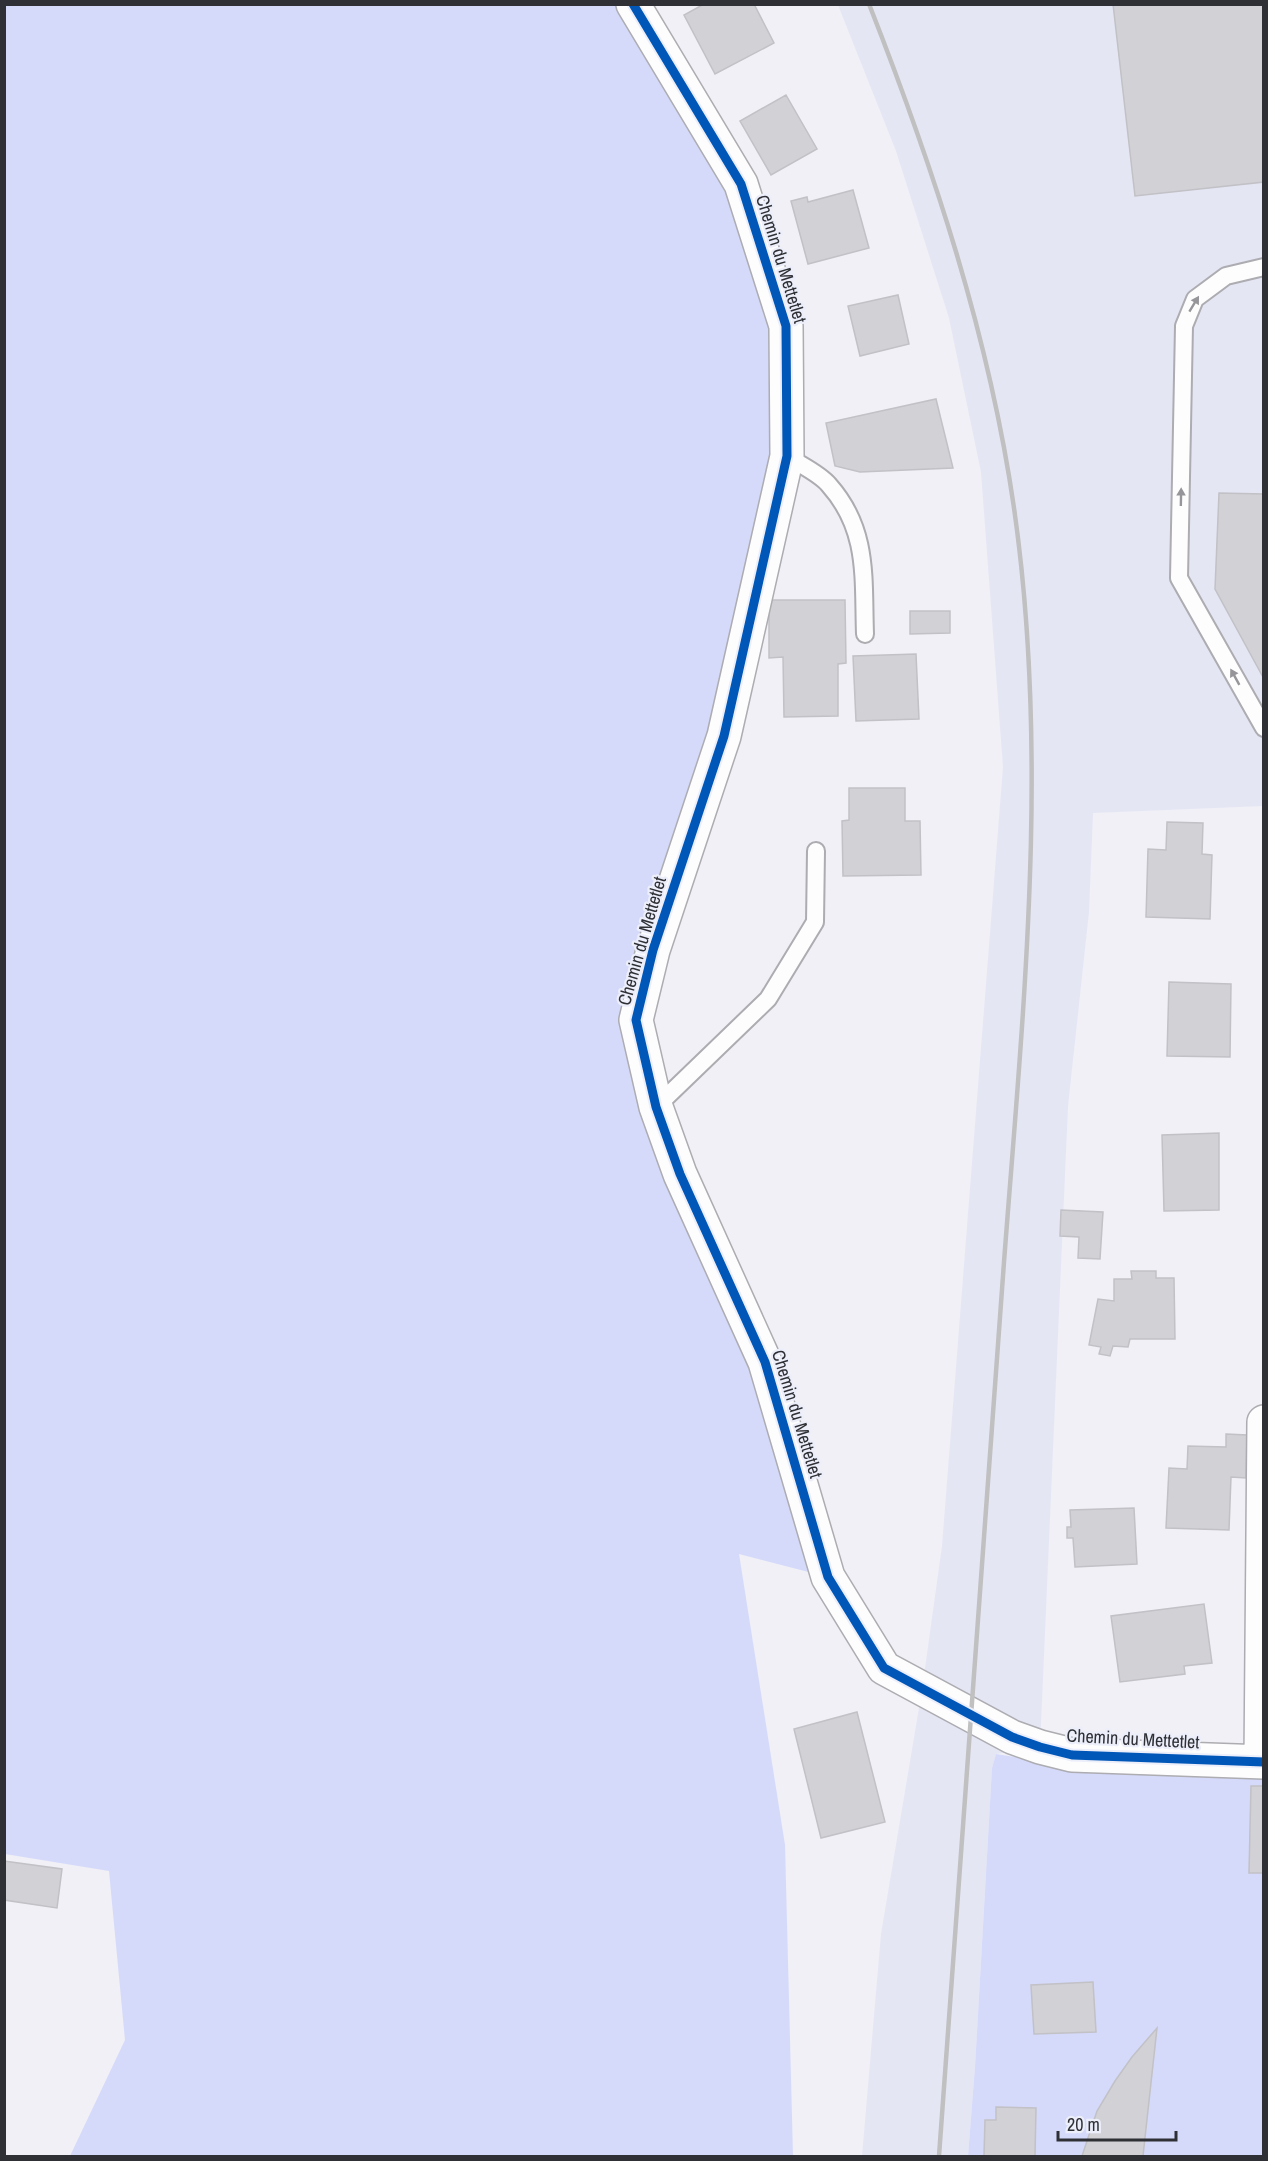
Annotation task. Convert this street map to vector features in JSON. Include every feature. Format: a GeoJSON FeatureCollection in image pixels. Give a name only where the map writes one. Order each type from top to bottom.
{"type":"FeatureCollection","features":[{"type":"Feature","properties":{"kind":"street","name":"Chemin du Mettetlet"},"geometry":{"type":"LineString","coordinates":[[633,4],[741,184],[786,326],[787,456],[724,736],[653,950],[636,1020],[656,1107],[680,1174],[765,1362],[828,1577],[884,1668],[1012,1737],[1072,1755],[1262,1762]]}},
{"type":"Feature","properties":{"kind":"street"},"geometry":{"type":"LineString","coordinates":[[1262,1762],[1263,1422]]}},
{"type":"Feature","properties":{"kind":"lane"},"geometry":{"type":"LineString","coordinates":[[1263,267],[1226,276],[1195,299],[1184,326],[1179,578],[1263,728]]}},
{"type":"Feature","properties":{"kind":"lane"},"geometry":{"type":"LineString","coordinates":[[787,456],[828,483],[852,517],[862,551],[864,634]]}},
{"type":"Feature","properties":{"kind":"lane"},"geometry":{"type":"LineString","coordinates":[[656,1107],[768,999],[815,922],[816,851]]}},
{"type":"Feature","properties":{"kind":"shaded area"},"geometry":{"type":"Polygon","coordinates":[[[4,5],[633,5],[741,184],[786,326],[787,456],[636,1020],[828,1577],[739,1554],[785,1845],[793,2156],[70,2156],[125,2040],[109,1871],[5,1854],[4,5]]]}},
{"type":"Feature","properties":{"kind":"shaded area"},"geometry":{"type":"Polygon","coordinates":[[[838,5],[1263,5],[1263,806],[1093,813],[1089,912],[1068,1106],[1040,1747],[996,1754],[992,1768],[968,2156],[862,2156],[881,1934],[922,1690],[942,1546],[1003,767],[981,472],[949,318],[896,151],[838,5]]]}},
{"type":"Feature","properties":{"kind":"shaded area"},"geometry":{"type":"Polygon","coordinates":[[[996,1754],[1065,1765],[1263,1771],[1263,2156],[968,2156],[992,1768],[996,1754]]]}},
{"type":"Feature","properties":{"kind":"building"},"geometry":{"type":"Polygon","coordinates":[[[704,4],[754,4],[774,43],[715,74],[684,15],[704,4]]]}},
{"type":"Feature","properties":{"kind":"building"},"geometry":{"type":"Polygon","coordinates":[[[1113,4],[1264,4],[1264,182],[1135,196],[1113,4]]]}},
{"type":"Feature","properties":{"kind":"building"},"geometry":{"type":"Polygon","coordinates":[[[786,95],[817,149],[771,175],[740,121],[786,95]]]}},
{"type":"Feature","properties":{"kind":"building"},"geometry":{"type":"Polygon","coordinates":[[[853,190],[869,248],[808,264],[791,201],[807,197],[808,202],[853,190]]]}},
{"type":"Feature","properties":{"kind":"building"},"geometry":{"type":"Polygon","coordinates":[[[898,295],[909,344],[860,356],[848,306],[898,295]]]}},
{"type":"Feature","properties":{"kind":"building"},"geometry":{"type":"Polygon","coordinates":[[[936,399],[953,468],[860,472],[835,466],[826,423],[936,399]]]}},
{"type":"Feature","properties":{"kind":"building"},"geometry":{"type":"Polygon","coordinates":[[[1219,493],[1264,494],[1264,679],[1215,589],[1219,493]]]}},
{"type":"Feature","properties":{"kind":"building"},"geometry":{"type":"Polygon","coordinates":[[[769,600],[845,600],[846,663],[838,664],[838,716],[784,717],[783,657],[769,658],[769,600]]]}},
{"type":"Feature","properties":{"kind":"building"},"geometry":{"type":"Polygon","coordinates":[[[910,611],[950,611],[950,633],[910,634],[910,611]]]}},
{"type":"Feature","properties":{"kind":"building"},"geometry":{"type":"Polygon","coordinates":[[[916,654],[919,719],[856,721],[853,656],[916,654]]]}},
{"type":"Feature","properties":{"kind":"building"},"geometry":{"type":"Polygon","coordinates":[[[849,788],[905,788],[905,821],[920,821],[921,875],[843,876],[842,821],[849,820],[849,788]]]}},
{"type":"Feature","properties":{"kind":"building"},"geometry":{"type":"Polygon","coordinates":[[[1167,822],[1203,823],[1202,854],[1212,855],[1210,919],[1146,917],[1148,849],[1166,850],[1167,822]]]}},
{"type":"Feature","properties":{"kind":"building"},"geometry":{"type":"Polygon","coordinates":[[[1169,982],[1231,984],[1230,1057],[1167,1056],[1169,982]]]}},
{"type":"Feature","properties":{"kind":"building"},"geometry":{"type":"Polygon","coordinates":[[[1219,1133],[1219,1210],[1164,1211],[1162,1135],[1219,1133]]]}},
{"type":"Feature","properties":{"kind":"building"},"geometry":{"type":"Polygon","coordinates":[[[1061,1210],[1103,1212],[1100,1259],[1078,1258],[1079,1237],[1060,1236],[1061,1210]]]}},
{"type":"Feature","properties":{"kind":"building"},"geometry":{"type":"Polygon","coordinates":[[[1131,1271],[1156,1271],[1156,1278],[1174,1278],[1175,1339],[1130,1339],[1128,1347],[1113,1346],[1110,1356],[1099,1354],[1101,1347],[1089,1345],[1098,1299],[1114,1301],[1114,1279],[1132,1279],[1131,1271]]]}},
{"type":"Feature","properties":{"kind":"building"},"geometry":{"type":"Polygon","coordinates":[[[1226,1434],[1247,1435],[1246,1478],[1231,1477],[1229,1530],[1166,1528],[1169,1468],[1187,1469],[1188,1446],[1226,1447],[1226,1434]]]}},
{"type":"Feature","properties":{"kind":"building"},"geometry":{"type":"Polygon","coordinates":[[[1134,1508],[1137,1564],[1075,1567],[1073,1538],[1067,1538],[1067,1527],[1071,1527],[1070,1510],[1134,1508]]]}},
{"type":"Feature","properties":{"kind":"building"},"geometry":{"type":"Polygon","coordinates":[[[1204,1604],[1212,1663],[1184,1666],[1185,1674],[1120,1682],[1111,1616],[1204,1604]]]}},
{"type":"Feature","properties":{"kind":"building"},"geometry":{"type":"Polygon","coordinates":[[[857,1712],[885,1822],[821,1838],[794,1729],[857,1712]]]}},
{"type":"Feature","properties":{"kind":"building"},"geometry":{"type":"Polygon","coordinates":[[[1251,1786],[1264,1786],[1264,1873],[1249,1873],[1251,1786]]]}},
{"type":"Feature","properties":{"kind":"building"},"geometry":{"type":"Polygon","coordinates":[[[4,1861],[62,1869],[57,1908],[4,1900],[4,1861]]]}},
{"type":"Feature","properties":{"kind":"building"},"geometry":{"type":"Polygon","coordinates":[[[1093,1982],[1096,2032],[1034,2034],[1031,1985],[1093,1982]]]}},
{"type":"Feature","properties":{"kind":"building"},"geometry":{"type":"Polygon","coordinates":[[[1157,2028],[1143,2156],[1082,2156],[1097,2111],[1132,2057],[1157,2028]]]}},
{"type":"Feature","properties":{"kind":"building"},"geometry":{"type":"Polygon","coordinates":[[[996,2107],[1036,2108],[1035,2156],[984,2156],[985,2120],[996,2120],[996,2107]]]}},
{"type":"Feature","properties":{"kind":"railway"},"geometry":{"type":"LineString","coordinates":[[869,4],[936,189],[974,315],[990,379],[1014,508],[1025,602],[1030,696],[1032,791],[1025,979],[939,2156]]}},
{"type":"Feature","properties":{"kind":"cycle path"},"geometry":{"type":"LineString","coordinates":[[633,4],[741,184],[786,326],[787,456],[724,736],[653,950],[636,1020],[656,1107],[680,1174],[765,1362],[828,1577],[884,1668],[1012,1737],[1072,1755],[1264,1762]]}}]}
